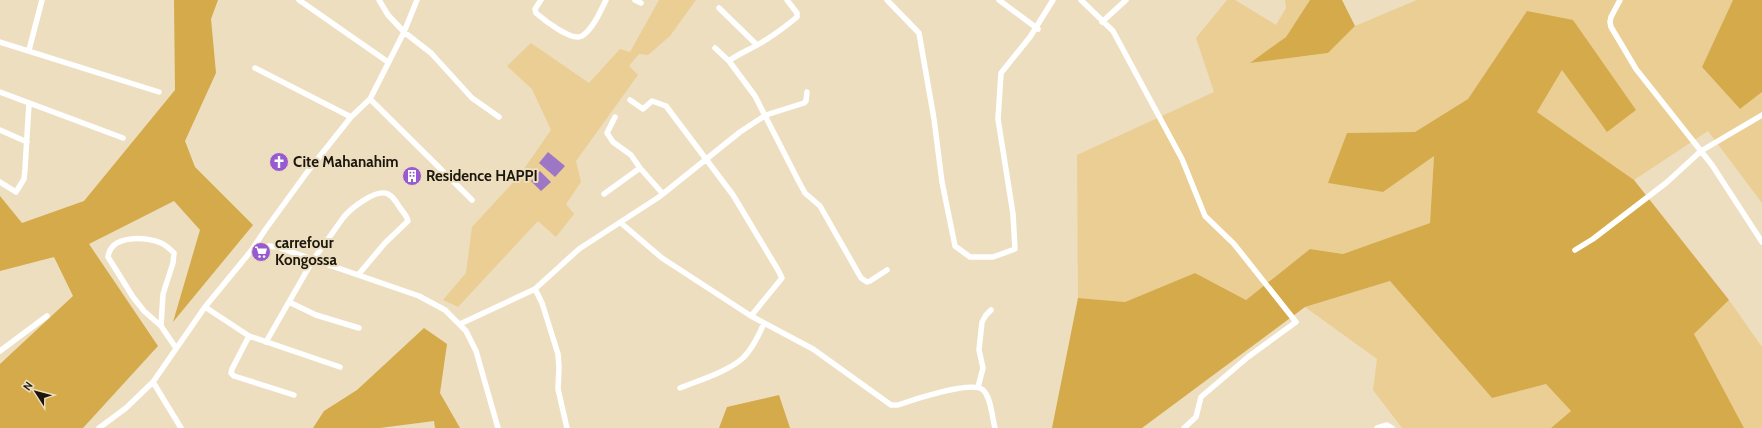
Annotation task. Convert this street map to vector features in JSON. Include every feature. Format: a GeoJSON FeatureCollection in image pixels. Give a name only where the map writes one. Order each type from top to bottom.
{"type":"FeatureCollection","features":[{"type":"Feature","properties":{"kind":"street"},"geometry":{"type":"LineString","coordinates":[[29,50],[42,0]]}},
{"type":"Feature","properties":{"kind":"street"},"geometry":{"type":"LineString","coordinates":[[299,0],[388,62]]}},
{"type":"Feature","properties":{"kind":"street"},"geometry":{"type":"LineString","coordinates":[[379,0],[388,15],[404,32],[432,53],[472,98],[499,116]]}},
{"type":"Feature","properties":{"kind":"street"},"geometry":{"type":"LineString","coordinates":[[99,428],[126,408],[153,382],[205,307],[251,250],[308,172],[351,117],[370,99],[404,32],[418,0]]}},
{"type":"Feature","properties":{"kind":"street"},"geometry":{"type":"LineString","coordinates":[[541,0],[535,9],[536,13],[563,32],[578,38],[581,37],[594,23],[606,0]]}},
{"type":"Feature","properties":{"kind":"street"},"geometry":{"type":"LineString","coordinates":[[635,0],[641,3]]}},
{"type":"Feature","properties":{"kind":"street"},"geometry":{"type":"LineString","coordinates":[[729,61],[735,56],[757,45],[784,28],[797,17],[798,13],[787,0]]}},
{"type":"Feature","properties":{"kind":"street"},"geometry":{"type":"LineString","coordinates":[[887,0],[919,33],[934,119],[942,182],[955,246],[970,257],[993,257],[1015,249],[1013,214],[998,119],[1001,73],[1037,28],[1053,0]]}},
{"type":"Feature","properties":{"kind":"street"},"geometry":{"type":"LineString","coordinates":[[999,0],[1037,28]]}},
{"type":"Feature","properties":{"kind":"street"},"geometry":{"type":"LineString","coordinates":[[1081,0],[1113,32],[1182,160],[1205,216],[1234,244],[1296,322],[1248,357],[1201,397],[1196,417],[1184,428]]}},
{"type":"Feature","properties":{"kind":"street"},"geometry":{"type":"LineString","coordinates":[[1102,22],[1126,0]]}},
{"type":"Feature","properties":{"kind":"street"},"geometry":{"type":"LineString","coordinates":[[1620,0],[1611,17],[1611,27],[1636,69],[1712,165],[1762,242]]}},
{"type":"Feature","properties":{"kind":"street"},"geometry":{"type":"LineString","coordinates":[[719,8],[757,45]]}},
{"type":"Feature","properties":{"kind":"street"},"geometry":{"type":"LineString","coordinates":[[0,42],[159,92]]}},
{"type":"Feature","properties":{"kind":"street"},"geometry":{"type":"LineString","coordinates":[[715,48],[729,61],[755,96],[766,115],[798,182],[805,193],[820,206],[861,278],[867,282],[887,270]]}},
{"type":"Feature","properties":{"kind":"street"},"geometry":{"type":"LineString","coordinates":[[255,68],[351,117]]}},
{"type":"Feature","properties":{"kind":"street"},"geometry":{"type":"LineString","coordinates":[[0,92],[123,138]]}},
{"type":"Feature","properties":{"kind":"street"},"geometry":{"type":"LineString","coordinates":[[460,324],[535,289],[579,249],[621,223],[663,194],[740,132],[766,115],[801,105],[806,101],[807,92]]}},
{"type":"Feature","properties":{"kind":"street"},"geometry":{"type":"LineString","coordinates":[[370,99],[472,200]]}},
{"type":"Feature","properties":{"kind":"street"},"geometry":{"type":"LineString","coordinates":[[630,100],[644,109],[652,101],[666,106],[733,195],[782,278],[751,316]]}},
{"type":"Feature","properties":{"kind":"street"},"geometry":{"type":"LineString","coordinates":[[0,182],[14,192],[19,190],[24,179],[29,103]]}},
{"type":"Feature","properties":{"kind":"street"},"geometry":{"type":"LineString","coordinates":[[1575,250],[1593,239],[1666,183],[1701,151],[1762,115]]}},
{"type":"Feature","properties":{"kind":"street"},"geometry":{"type":"LineString","coordinates":[[615,117],[607,133],[613,142],[631,155],[640,168],[663,194]]}},
{"type":"Feature","properties":{"kind":"street"},"geometry":{"type":"LineString","coordinates":[[0,130],[27,142]]}},
{"type":"Feature","properties":{"kind":"street"},"geometry":{"type":"LineString","coordinates":[[604,194],[640,168]]}},
{"type":"Feature","properties":{"kind":"street"},"geometry":{"type":"LineString","coordinates":[[266,342],[313,260],[348,212],[376,194],[388,194],[393,198],[408,221],[385,243],[358,275]]}},
{"type":"Feature","properties":{"kind":"street"},"geometry":{"type":"LineString","coordinates":[[621,223],[662,258],[751,316],[813,349],[895,406],[939,392],[971,386],[978,387],[982,389],[988,398],[995,428]]}},
{"type":"Feature","properties":{"kind":"street"},"geometry":{"type":"LineString","coordinates":[[161,326],[163,294],[173,263],[174,252],[162,243],[150,240],[131,239],[116,243],[111,248],[108,257],[133,297],[144,311],[161,326],[176,348]]}},
{"type":"Feature","properties":{"kind":"street"},"geometry":{"type":"LineString","coordinates":[[251,250],[269,246],[277,247],[432,302],[445,310],[466,331],[476,351],[498,428]]}},
{"type":"Feature","properties":{"kind":"street"},"geometry":{"type":"LineString","coordinates":[[535,289],[542,304],[558,354],[560,367],[558,389],[567,428]]}},
{"type":"Feature","properties":{"kind":"street"},"geometry":{"type":"LineString","coordinates":[[289,302],[316,316],[359,328]]}},
{"type":"Feature","properties":{"kind":"street"},"geometry":{"type":"LineString","coordinates":[[205,307],[249,336],[340,367]]}},
{"type":"Feature","properties":{"kind":"street"},"geometry":{"type":"LineString","coordinates":[[978,387],[983,368],[980,350],[982,322],[991,310]]}},
{"type":"Feature","properties":{"kind":"street"},"geometry":{"type":"LineString","coordinates":[[0,351],[47,316]]}},
{"type":"Feature","properties":{"kind":"street"},"geometry":{"type":"LineString","coordinates":[[680,388],[715,374],[743,358],[764,323]]}},
{"type":"Feature","properties":{"kind":"street"},"geometry":{"type":"LineString","coordinates":[[249,336],[231,373],[234,376],[294,395]]}},
{"type":"Feature","properties":{"kind":"street"},"geometry":{"type":"LineString","coordinates":[[153,382],[181,428]]}},
{"type":"Feature","properties":{"kind":"street"},"geometry":{"type":"LineString","coordinates":[[1377,428],[1387,426],[1392,428]]}},
{"type":"Feature","properties":{"kind":"shaded area"},"geometry":{"type":"Polygon","coordinates":[[[174,0],[218,0],[211,19],[216,73],[185,141],[195,167],[253,225],[173,322],[200,230],[174,201],[89,244],[158,346],[83,428],[0,428],[0,364],[73,296],[54,257],[0,271],[0,196],[22,223],[84,201],[175,90],[174,0]]]}},
{"type":"Feature","properties":{"kind":"shaded area"},"geometry":{"type":"Polygon","coordinates":[[[659,0],[696,0],[670,36],[648,55],[639,54],[629,66],[638,75],[576,161],[581,182],[566,204],[574,214],[556,237],[538,221],[458,307],[443,300],[466,273],[472,227],[519,176],[551,130],[532,89],[507,66],[531,43],[589,83],[620,49],[630,52],[659,0]]]}},
{"type":"Feature","properties":{"kind":"shaded area"},"geometry":{"type":"Polygon","coordinates":[[[1227,0],[1235,0],[1276,25],[1286,8],[1285,0],[1310,0],[1286,37],[1251,63],[1328,53],[1355,26],[1417,0],[1733,0],[1702,67],[1740,109],[1762,92],[1762,203],[1708,131],[1634,180],[1537,112],[1562,70],[1607,131],[1527,11],[1468,99],[1415,132],[1347,133],[1329,183],[1383,192],[1434,155],[1430,223],[1343,254],[1310,249],[1246,300],[1195,273],[1125,302],[1078,298],[1077,155],[1214,92],[1196,38],[1227,0]]]}},
{"type":"Feature","properties":{"kind":"shaded area"},"geometry":{"type":"Polygon","coordinates":[[[1310,0],[1342,0],[1355,26],[1328,53],[1250,63],[1286,37],[1310,0]]]}},
{"type":"Feature","properties":{"kind":"shaded area"},"geometry":{"type":"Polygon","coordinates":[[[1733,0],[1762,0],[1762,92],[1740,109],[1702,67],[1733,0]]]}},
{"type":"Feature","properties":{"kind":"shaded area"},"geometry":{"type":"Polygon","coordinates":[[[1527,11],[1573,20],[1636,110],[1607,132],[1562,70],[1537,112],[1634,180],[1729,300],[1694,334],[1744,428],[1551,428],[1571,411],[1546,384],[1492,398],[1390,281],[1305,307],[1142,428],[1052,428],[1078,298],[1125,302],[1195,273],[1246,300],[1310,249],[1343,254],[1430,223],[1434,156],[1383,192],[1328,183],[1347,133],[1415,132],[1468,99],[1527,11]]]}},
{"type":"Feature","properties":{"kind":"shaded area"},"geometry":{"type":"Polygon","coordinates":[[[548,152],[565,166],[555,177],[539,163],[548,152]]]}},
{"type":"Feature","properties":{"kind":"shaded area"},"geometry":{"type":"Polygon","coordinates":[[[540,171],[551,182],[541,191],[531,181],[540,171]]]}},
{"type":"Feature","properties":{"kind":"shaded area"},"geometry":{"type":"Polygon","coordinates":[[[1390,281],[1492,398],[1546,384],[1571,411],[1551,428],[1402,428],[1373,390],[1377,359],[1305,307],[1390,281]]]}},
{"type":"Feature","properties":{"kind":"shaded area"},"geometry":{"type":"Polygon","coordinates":[[[1729,300],[1762,347],[1762,428],[1744,428],[1694,334],[1729,300]]]}},
{"type":"Feature","properties":{"kind":"shaded area"},"geometry":{"type":"Polygon","coordinates":[[[424,328],[447,344],[440,393],[460,428],[435,428],[434,421],[380,428],[313,428],[324,411],[357,390],[424,328]]]}},
{"type":"Feature","properties":{"kind":"shaded area"},"geometry":{"type":"Polygon","coordinates":[[[779,395],[790,428],[719,428],[727,407],[779,395]]]}},
{"type":"Feature","properties":{"kind":"place","name":"Cite Mahanahim"},"geometry":{"type":"Point","coordinates":[279,162]}},
{"type":"Feature","properties":{"kind":"place","name":"Residence HAPPI"},"geometry":{"type":"Point","coordinates":[412,176]}},
{"type":"Feature","properties":{"kind":"place","name":"carrefour Kongossa"},"geometry":{"type":"Point","coordinates":[261,252]}}]}
